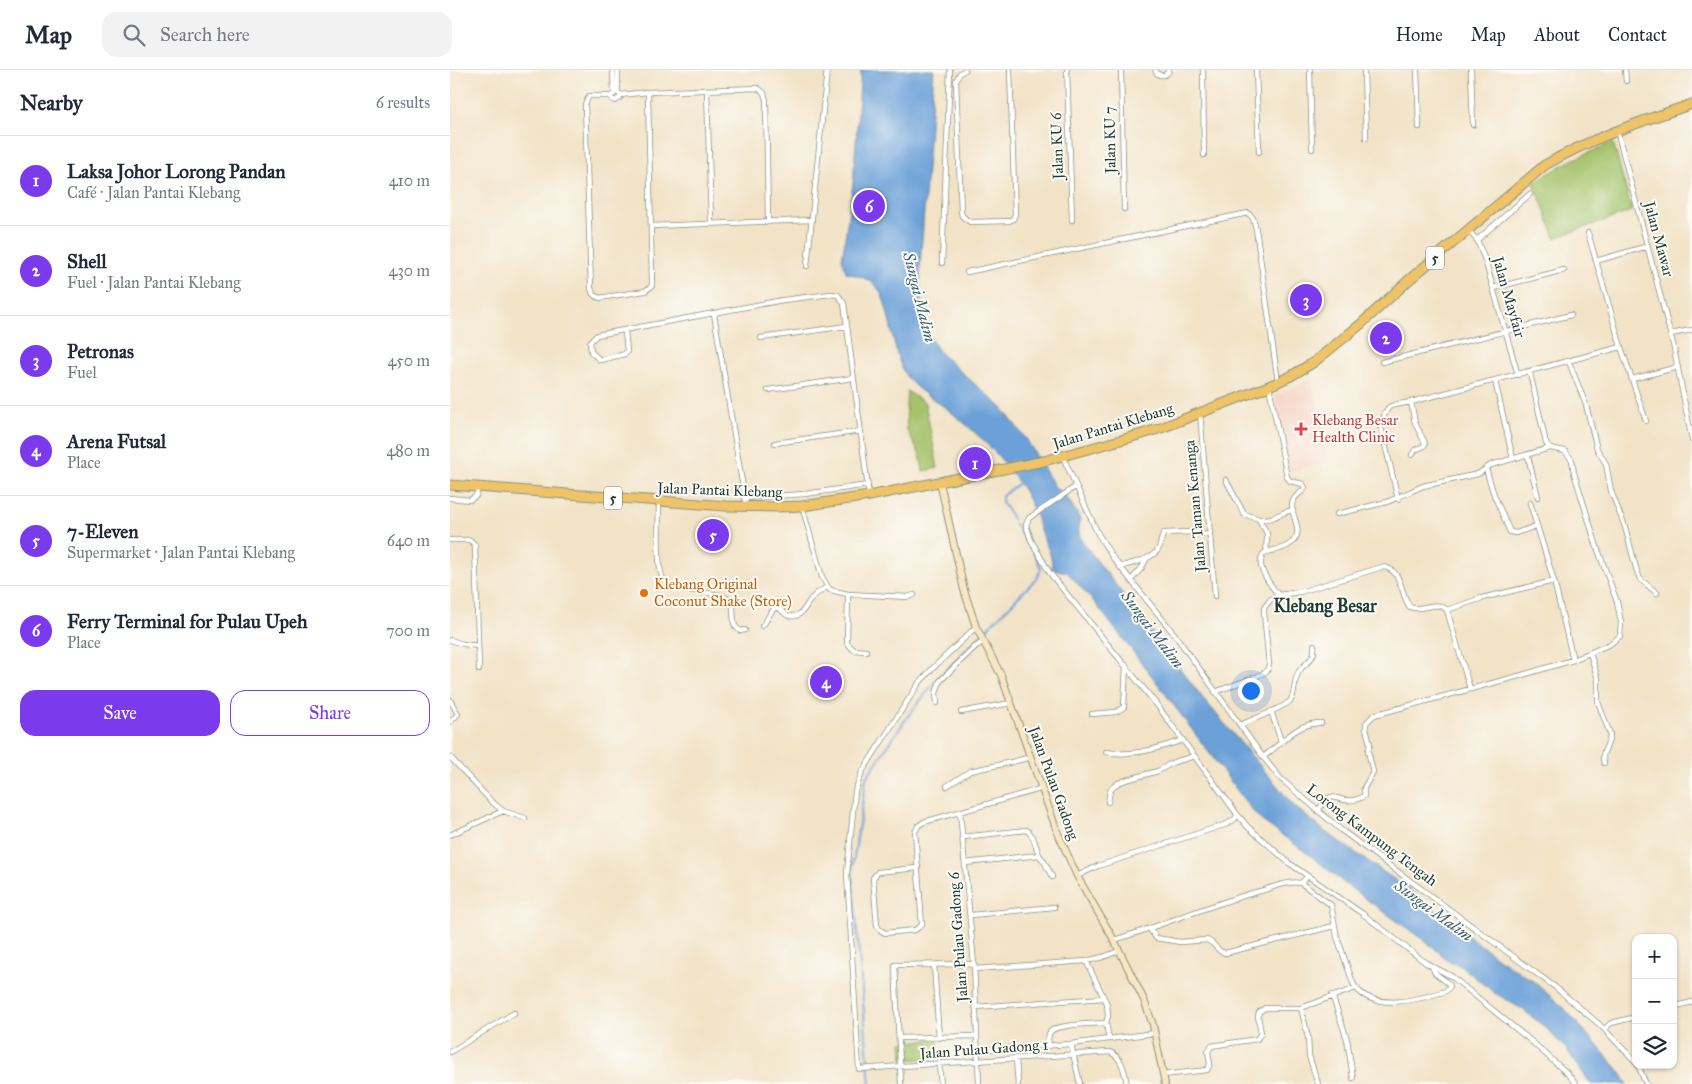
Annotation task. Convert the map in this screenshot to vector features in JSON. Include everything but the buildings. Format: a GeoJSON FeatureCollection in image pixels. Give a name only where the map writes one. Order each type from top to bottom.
{"type":"FeatureCollection","features":[{"type":"Feature","properties":{"kind":"highway","name":"Jalan Pantai Klebang"},"geometry":{"type":"LineString","coordinates":[[450,486],[659,501],[745,502],[802,506],[869,496],[1063,457],[1162,428],[1278,382],[1304,368],[1329,351],[1468,230],[1545,165],[1558,157],[1617,130],[1692,104]]}},
{"type":"Feature","properties":{"kind":"main road","name":"Jalan Pulau Gadong"},"geometry":{"type":"LineString","coordinates":[[940,482],[964,590],[977,628],[1001,675],[1031,757],[1040,789],[1077,876],[1114,940],[1144,1000],[1155,1033],[1166,1084]]}},
{"type":"Feature","properties":{"kind":"street"},"geometry":{"type":"LineString","coordinates":[[613,70],[616,94]]}},
{"type":"Feature","properties":{"kind":"street"},"geometry":{"type":"LineString","coordinates":[[616,94],[618,70]]}},
{"type":"Feature","properties":{"kind":"street"},"geometry":{"type":"LineString","coordinates":[[806,266],[827,70]]}},
{"type":"Feature","properties":{"kind":"street"},"geometry":{"type":"LineString","coordinates":[[942,263],[950,70]]}},
{"type":"Feature","properties":{"kind":"street"},"geometry":{"type":"LineString","coordinates":[[965,70],[960,72],[956,80],[960,212],[966,221],[970,222],[1009,221],[1013,219],[1015,214],[1010,70]]}},
{"type":"Feature","properties":{"kind":"street","name":"Jalan KU 6"},"geometry":{"type":"LineString","coordinates":[[1067,70],[1072,220]]}},
{"type":"Feature","properties":{"kind":"street","name":"Jalan KU 7"},"geometry":{"type":"LineString","coordinates":[[1121,70],[1124,209]]}},
{"type":"Feature","properties":{"kind":"street"},"geometry":{"type":"LineString","coordinates":[[1155,70],[1158,74],[1162,75],[1166,74],[1168,70]]}},
{"type":"Feature","properties":{"kind":"street"},"geometry":{"type":"LineString","coordinates":[[1202,70],[1204,155]]}},
{"type":"Feature","properties":{"kind":"street"},"geometry":{"type":"LineString","coordinates":[[1256,70],[1259,152]]}},
{"type":"Feature","properties":{"kind":"street"},"geometry":{"type":"LineString","coordinates":[[1310,70],[1312,149]]}},
{"type":"Feature","properties":{"kind":"street"},"geometry":{"type":"LineString","coordinates":[[1364,70],[1366,138]]}},
{"type":"Feature","properties":{"kind":"street"},"geometry":{"type":"LineString","coordinates":[[1417,70],[1419,126]]}},
{"type":"Feature","properties":{"kind":"street"},"geometry":{"type":"LineString","coordinates":[[1471,70],[1473,125]]}},
{"type":"Feature","properties":{"kind":"street"},"geometry":{"type":"LineString","coordinates":[[1625,70],[1626,81]]}},
{"type":"Feature","properties":{"kind":"street"},"geometry":{"type":"LineString","coordinates":[[648,92],[652,286],[645,291],[603,298],[596,297],[591,288],[585,104],[589,96],[648,92],[758,88],[766,96],[768,221]]}},
{"type":"Feature","properties":{"kind":"street"},"geometry":{"type":"LineString","coordinates":[[707,90],[711,222]]}},
{"type":"Feature","properties":{"kind":"street","name":"Jalan Mawar"},"geometry":{"type":"LineString","coordinates":[[1617,130],[1678,367],[1692,440]]}},
{"type":"Feature","properties":{"kind":"street"},"geometry":{"type":"LineString","coordinates":[[1477,240],[1530,194]]}},
{"type":"Feature","properties":{"kind":"street"},"geometry":{"type":"LineString","coordinates":[[967,272],[1248,214],[1253,218],[1256,229],[1278,382]]}},
{"type":"Feature","properties":{"kind":"street"},"geometry":{"type":"LineString","coordinates":[[651,226],[711,222],[812,220]]}},
{"type":"Feature","properties":{"kind":"street","name":"Jalan Mayfair"},"geometry":{"type":"LineString","coordinates":[[1468,230],[1477,240],[1486,260],[1518,375]]}},
{"type":"Feature","properties":{"kind":"street"},"geometry":{"type":"LineString","coordinates":[[1588,233],[1621,347],[1646,421]]}},
{"type":"Feature","properties":{"kind":"street"},"geometry":{"type":"LineString","coordinates":[[1596,261],[1648,246]]}},
{"type":"Feature","properties":{"kind":"street"},"geometry":{"type":"LineString","coordinates":[[1494,288],[1564,270]]}},
{"type":"Feature","properties":{"kind":"street"},"geometry":{"type":"LineString","coordinates":[[625,331],[627,351],[625,354],[600,360],[591,352],[589,345],[594,337],[783,300],[835,294],[840,296],[844,303],[869,496]]}},
{"type":"Feature","properties":{"kind":"street"},"geometry":{"type":"LineString","coordinates":[[714,314],[745,502],[868,485]]}},
{"type":"Feature","properties":{"kind":"street"},"geometry":{"type":"LineString","coordinates":[[1382,362],[1571,315]]}},
{"type":"Feature","properties":{"kind":"street"},"geometry":{"type":"LineString","coordinates":[[761,338],[847,326]]}},
{"type":"Feature","properties":{"kind":"street"},"geometry":{"type":"LineString","coordinates":[[1670,334],[1692,330]]}},
{"type":"Feature","properties":{"kind":"street"},"geometry":{"type":"LineString","coordinates":[[1398,499],[1381,427],[1385,412],[1389,407],[1394,404],[1411,402],[1495,381],[1621,347]]}},
{"type":"Feature","properties":{"kind":"street"},"geometry":{"type":"LineString","coordinates":[[1568,362],[1586,406],[1597,449],[1606,464],[1611,491],[1625,527],[1640,579],[1657,593]]}},
{"type":"Feature","properties":{"kind":"street"},"geometry":{"type":"LineString","coordinates":[[1632,379],[1678,367]]}},
{"type":"Feature","properties":{"kind":"street"},"geometry":{"type":"LineString","coordinates":[[1530,372],[1546,443],[1550,448]]}},
{"type":"Feature","properties":{"kind":"street"},"geometry":{"type":"LineString","coordinates":[[768,390],[853,378]]}},
{"type":"Feature","properties":{"kind":"street"},"geometry":{"type":"LineString","coordinates":[[1495,381],[1512,459]]}},
{"type":"Feature","properties":{"kind":"street"},"geometry":{"type":"LineString","coordinates":[[1269,386],[1286,477],[1292,482],[1303,484],[1305,488],[1294,499],[1297,527],[1296,537],[1288,545],[1267,551],[1262,556],[1262,569],[1266,579],[1278,595]]}},
{"type":"Feature","properties":{"kind":"street"},"geometry":{"type":"LineString","coordinates":[[1411,402],[1415,423],[1425,443],[1424,446],[1415,450],[1412,455]]}},
{"type":"Feature","properties":{"kind":"street","name":"Jalan Taman Kenanga"},"geometry":{"type":"LineString","coordinates":[[1200,414],[1214,596]]}},
{"type":"Feature","properties":{"kind":"street"},"geometry":{"type":"LineString","coordinates":[[775,443],[861,431]]}},
{"type":"Feature","properties":{"kind":"street"},"geometry":{"type":"LineString","coordinates":[[1318,811],[1328,798],[1332,797],[1350,802],[1364,796],[1364,788],[1373,772],[1368,751],[1370,744],[1366,723],[1374,715],[1573,660],[1616,641],[1620,636],[1621,622],[1615,596],[1601,560],[1574,473],[1572,460],[1566,451],[1550,448],[1492,465],[1478,474],[1423,486],[1398,499],[1337,514]]}},
{"type":"Feature","properties":{"kind":"street"},"geometry":{"type":"LineString","coordinates":[[1528,456],[1538,497]]}},
{"type":"Feature","properties":{"kind":"street","name":"Lorong Kampung Tengah"},"geometry":{"type":"LineString","coordinates":[[1063,457],[1075,487],[1104,545],[1120,568],[1175,634],[1262,757],[1288,786],[1341,830],[1556,987],[1605,1029],[1632,1058]]}},
{"type":"Feature","properties":{"kind":"street"},"geometry":{"type":"LineString","coordinates":[[1486,469],[1494,495],[1510,532],[1516,533],[1536,526]]}},
{"type":"Feature","properties":{"kind":"street"},"geometry":{"type":"LineString","coordinates":[[1226,480],[1244,514],[1259,519],[1274,518],[1284,512],[1294,510]]}},
{"type":"Feature","properties":{"kind":"street"},"geometry":{"type":"LineString","coordinates":[[1075,487],[1029,518],[1026,529],[1049,572],[1126,665],[1237,814],[1281,857],[1363,914],[1426,963],[1451,976],[1531,1041],[1568,1074],[1576,1084]]}},
{"type":"Feature","properties":{"kind":"street"},"geometry":{"type":"LineString","coordinates":[[450,498],[472,499],[476,496],[478,488]]}},
{"type":"Feature","properties":{"kind":"street"},"geometry":{"type":"LineString","coordinates":[[659,501],[662,578],[670,587],[728,598],[733,606],[735,626],[740,631],[745,630]]}},
{"type":"Feature","properties":{"kind":"street"},"geometry":{"type":"LineString","coordinates":[[1530,504],[1554,581],[1573,660]]}},
{"type":"Feature","properties":{"kind":"street"},"geometry":{"type":"LineString","coordinates":[[802,506],[822,577],[827,587],[833,592],[908,597],[914,595]]}},
{"type":"Feature","properties":{"kind":"street"},"geometry":{"type":"LineString","coordinates":[[1259,519],[1266,532],[1267,551]]}},
{"type":"Feature","properties":{"kind":"street"},"geometry":{"type":"LineString","coordinates":[[1120,568],[1147,558],[1158,550],[1164,533],[1191,532],[1209,536]]}},
{"type":"Feature","properties":{"kind":"street"},"geometry":{"type":"LineString","coordinates":[[450,540],[470,540],[475,545],[479,670]]}},
{"type":"Feature","properties":{"kind":"street"},"geometry":{"type":"LineString","coordinates":[[1131,580],[1141,569],[1147,558]]}},
{"type":"Feature","properties":{"kind":"street"},"geometry":{"type":"LineString","coordinates":[[1215,692],[1267,671],[1269,664],[1264,608],[1270,600],[1278,595],[1300,592],[1382,568],[1392,570],[1398,577],[1410,607],[1418,609],[1441,605],[1447,610],[1470,689]]}},
{"type":"Feature","properties":{"kind":"street"},"geometry":{"type":"LineString","coordinates":[[1447,610],[1482,598],[1554,581]]}},
{"type":"Feature","properties":{"kind":"street"},"geometry":{"type":"LineString","coordinates":[[762,626],[776,607],[783,610],[788,616],[799,614],[813,597],[827,587]]}},
{"type":"Feature","properties":{"kind":"street"},"geometry":{"type":"LineString","coordinates":[[848,594],[847,643],[854,650],[866,651]]}},
{"type":"Feature","properties":{"kind":"street","name":"Jalan Pulau Gadong 1"},"geometry":{"type":"LineString","coordinates":[[977,628],[919,683],[862,772],[855,791],[846,873],[861,1069],[1110,1052],[1119,1057],[1127,1084]]}},
{"type":"Feature","properties":{"kind":"street"},"geometry":{"type":"LineString","coordinates":[[450,640],[478,646]]}},
{"type":"Feature","properties":{"kind":"street"},"geometry":{"type":"LineString","coordinates":[[937,703],[936,693],[940,681],[984,640]]}},
{"type":"Feature","properties":{"kind":"street"},"geometry":{"type":"LineString","coordinates":[[1240,725],[1288,705],[1291,701],[1297,674],[1311,661],[1314,645]]}},
{"type":"Feature","properties":{"kind":"street"},"geometry":{"type":"LineString","coordinates":[[1590,653],[1598,679],[1598,702],[1610,734],[1610,740],[1602,754],[1604,763]]}},
{"type":"Feature","properties":{"kind":"street"},"geometry":{"type":"LineString","coordinates":[[1092,714],[1116,712],[1124,707],[1126,665]]}},
{"type":"Feature","properties":{"kind":"street"},"geometry":{"type":"LineString","coordinates":[[450,700],[458,714],[450,722]]}},
{"type":"Feature","properties":{"kind":"street"},"geometry":{"type":"LineString","coordinates":[[961,712],[1010,703]]}},
{"type":"Feature","properties":{"kind":"street"},"geometry":{"type":"LineString","coordinates":[[1271,711],[1281,741]]}},
{"type":"Feature","properties":{"kind":"street"},"geometry":{"type":"LineString","coordinates":[[1262,757],[1294,731],[1306,725],[1321,723]]}},
{"type":"Feature","properties":{"kind":"street"},"geometry":{"type":"LineString","coordinates":[[1106,752],[1122,754],[1143,752],[1183,740]]}},
{"type":"Feature","properties":{"kind":"street"},"geometry":{"type":"LineString","coordinates":[[1108,802],[1110,791],[1118,783],[1158,771],[1174,762],[1194,756]]}},
{"type":"Feature","properties":{"kind":"street"},"geometry":{"type":"LineString","coordinates":[[450,757],[491,801],[503,811],[525,818]]}},
{"type":"Feature","properties":{"kind":"street"},"geometry":{"type":"LineString","coordinates":[[947,786],[970,771],[1031,757]]}},
{"type":"Feature","properties":{"kind":"street"},"geometry":{"type":"LineString","coordinates":[[917,868],[878,872],[873,878],[877,925],[882,932],[916,930],[920,928],[922,921],[915,832],[918,826],[924,822],[1040,789]]}},
{"type":"Feature","properties":{"kind":"street"},"geometry":{"type":"LineString","coordinates":[[450,835],[503,811]]}},
{"type":"Feature","properties":{"kind":"street","name":"Jalan Pulau Gadong 6"},"geometry":{"type":"LineString","coordinates":[[960,812],[974,966],[979,1084]]}},
{"type":"Feature","properties":{"kind":"street"},"geometry":{"type":"LineString","coordinates":[[1077,876],[1098,866],[1227,824],[1235,819],[1237,814]]}},
{"type":"Feature","properties":{"kind":"street"},"geometry":{"type":"LineString","coordinates":[[963,837],[1027,830],[1033,837],[1039,855],[1044,860],[1052,877]]}},
{"type":"Feature","properties":{"kind":"street"},"geometry":{"type":"LineString","coordinates":[[965,863],[1039,855]]}},
{"type":"Feature","properties":{"kind":"street"},"geometry":{"type":"LineString","coordinates":[[1301,883],[1308,876]]}},
{"type":"Feature","properties":{"kind":"street"},"geometry":{"type":"LineString","coordinates":[[1114,940],[1243,895],[1292,882],[1301,883],[1331,905],[1334,926],[1356,988],[1372,999],[1385,1002],[1415,999],[1446,991],[1450,986],[1449,984],[1435,973],[1432,966]]}},
{"type":"Feature","properties":{"kind":"street"},"geometry":{"type":"LineString","coordinates":[[970,915],[1054,908]]}},
{"type":"Feature","properties":{"kind":"street"},"geometry":{"type":"LineString","coordinates":[[1150,929],[1156,938],[1180,942],[1208,940],[1220,951],[1225,952],[1334,926]]}},
{"type":"Feature","properties":{"kind":"street"},"geometry":{"type":"LineString","coordinates":[[901,1084],[895,965],[974,966],[1086,961],[1103,958],[1119,951]]}},
{"type":"Feature","properties":{"kind":"street"},"geometry":{"type":"LineString","coordinates":[[1086,961],[1108,1010],[1106,1023],[1109,1039]]}},
{"type":"Feature","properties":{"kind":"street"},"geometry":{"type":"LineString","coordinates":[[934,965],[938,1038]]}},
{"type":"Feature","properties":{"kind":"street"},"geometry":{"type":"LineString","coordinates":[[1163,1075],[1206,1070],[1210,1064],[1208,1052],[1211,1046],[1257,1039],[1261,1033],[1259,1012],[1265,1008],[1301,1008],[1332,995],[1356,988]]}},
{"type":"Feature","properties":{"kind":"street"},"geometry":{"type":"LineString","coordinates":[[1332,995],[1347,1039],[1353,1078]]}},
{"type":"Feature","properties":{"kind":"street"},"geometry":{"type":"LineString","coordinates":[[975,1006],[1104,998]]}},
{"type":"Feature","properties":{"kind":"street"},"geometry":{"type":"LineString","coordinates":[[1677,1006],[1692,1002]]}},
{"type":"Feature","properties":{"kind":"street"},"geometry":{"type":"LineString","coordinates":[[1301,1008],[1308,1037],[1309,1056],[1318,1084]]}},
{"type":"Feature","properties":{"kind":"street"},"geometry":{"type":"LineString","coordinates":[[450,1052],[514,1013]]}},
{"type":"Feature","properties":{"kind":"street"},"geometry":{"type":"LineString","coordinates":[[1605,1029],[1611,1024],[1632,1018]]}},
{"type":"Feature","properties":{"kind":"street","name":"Jalan Pulau Gadong 1"},"geometry":{"type":"LineString","coordinates":[[1049,1046],[1050,1032],[1057,1027],[1106,1023]]}},
{"type":"Feature","properties":{"kind":"street"},"geometry":{"type":"LineString","coordinates":[[977,1050],[1071,1044],[1155,1033]]}},
{"type":"Feature","properties":{"kind":"street"},"geometry":{"type":"LineString","coordinates":[[899,1038],[976,1036]]}},
{"type":"Feature","properties":{"kind":"street"},"geometry":{"type":"LineString","coordinates":[[1071,1044],[1080,1084]]}},
{"type":"Feature","properties":{"kind":"street"},"geometry":{"type":"LineString","coordinates":[[1016,1059],[1018,1084]]}},
{"type":"Feature","properties":{"kind":"street"},"geometry":{"type":"LineString","coordinates":[[939,1065],[940,1084]]}},
{"type":"Feature","properties":{"kind":"street"},"geometry":{"type":"LineString","coordinates":[[1640,1069],[1646,1084]]}},
{"type":"Feature","properties":{"kind":"shaded area","name":"Klebang Besar Health Clinic"},"geometry":{"type":"Polygon","coordinates":[[[1311,379],[1328,463],[1288,471],[1275,396],[1311,379]]]}},
{"type":"Feature","properties":{"kind":"green space"},"geometry":{"type":"Polygon","coordinates":[[[1613,142],[1632,211],[1555,238],[1534,182],[1570,161],[1613,142]]]}},
{"type":"Feature","properties":{"kind":"green space"},"geometry":{"type":"Polygon","coordinates":[[[907,391],[925,403],[938,468],[923,471],[920,455],[907,431],[907,391]]]}},
{"type":"Feature","properties":{"kind":"green space"},"geometry":{"type":"Polygon","coordinates":[[[938,1039],[939,1058],[903,1060],[902,1042],[938,1039]]]}},
{"type":"Feature","properties":{"kind":"water","name":"Sungai Malim"},"geometry":{"type":"Polygon","coordinates":[[[861,70],[934,70],[920,268],[921,301],[928,335],[941,354],[1002,408],[1027,440],[1055,487],[1069,500],[1080,519],[1079,533],[1085,545],[1202,697],[1295,807],[1327,833],[1404,886],[1499,959],[1532,980],[1564,1008],[1618,1069],[1628,1084],[1591,1084],[1567,1050],[1546,1028],[1522,1009],[1493,992],[1461,966],[1447,960],[1433,947],[1261,820],[1095,603],[1067,572],[1052,569],[1050,554],[1030,503],[1000,458],[974,432],[947,409],[920,390],[906,376],[897,354],[888,313],[880,291],[874,284],[864,278],[846,272],[842,259],[853,183],[861,70]]]}},
{"type":"Feature","properties":{"kind":"waterway"},"geometry":{"type":"LineString","coordinates":[[1013,519],[1002,502],[1002,496],[1019,483]]}},
{"type":"Feature","properties":{"kind":"waterway"},"geometry":{"type":"LineString","coordinates":[[1015,524],[1031,550]]}},
{"type":"Feature","properties":{"kind":"waterway"},"geometry":{"type":"LineString","coordinates":[[870,1084],[852,871],[866,778],[908,716],[939,677],[1037,578],[1041,569],[1034,553]]}},
{"type":"Feature","properties":{"kind":"place","name":"Ferry Terminal for Pulau Upeh"},"geometry":{"type":"Point","coordinates":[869,206]}},
{"type":"Feature","properties":{"kind":"place","name":"Petronas"},"geometry":{"type":"Point","coordinates":[1306,300]}},
{"type":"Feature","properties":{"kind":"place","name":"Shell"},"geometry":{"type":"Point","coordinates":[1386,338]}},
{"type":"Feature","properties":{"kind":"place","name":"Klebang Besar Health Clinic"},"geometry":{"type":"Point","coordinates":[1301,429]}},
{"type":"Feature","properties":{"kind":"place","name":"Laksa Johor Lorong Pandan"},"geometry":{"type":"Point","coordinates":[975,463]}},
{"type":"Feature","properties":{"kind":"place","name":"7-Eleven"},"geometry":{"type":"Point","coordinates":[713,535]}},
{"type":"Feature","properties":{"kind":"place","name":"Klebang Original Coconut Shake (Store)"},"geometry":{"type":"Point","coordinates":[644,593]}},
{"type":"Feature","properties":{"kind":"place","name":"Arena Futsal"},"geometry":{"type":"Point","coordinates":[826,682]}},
{"type":"Feature","properties":{"kind":"district","name":"Klebang Besar"},"geometry":{"type":"Point","coordinates":[1325,606]}}]}
